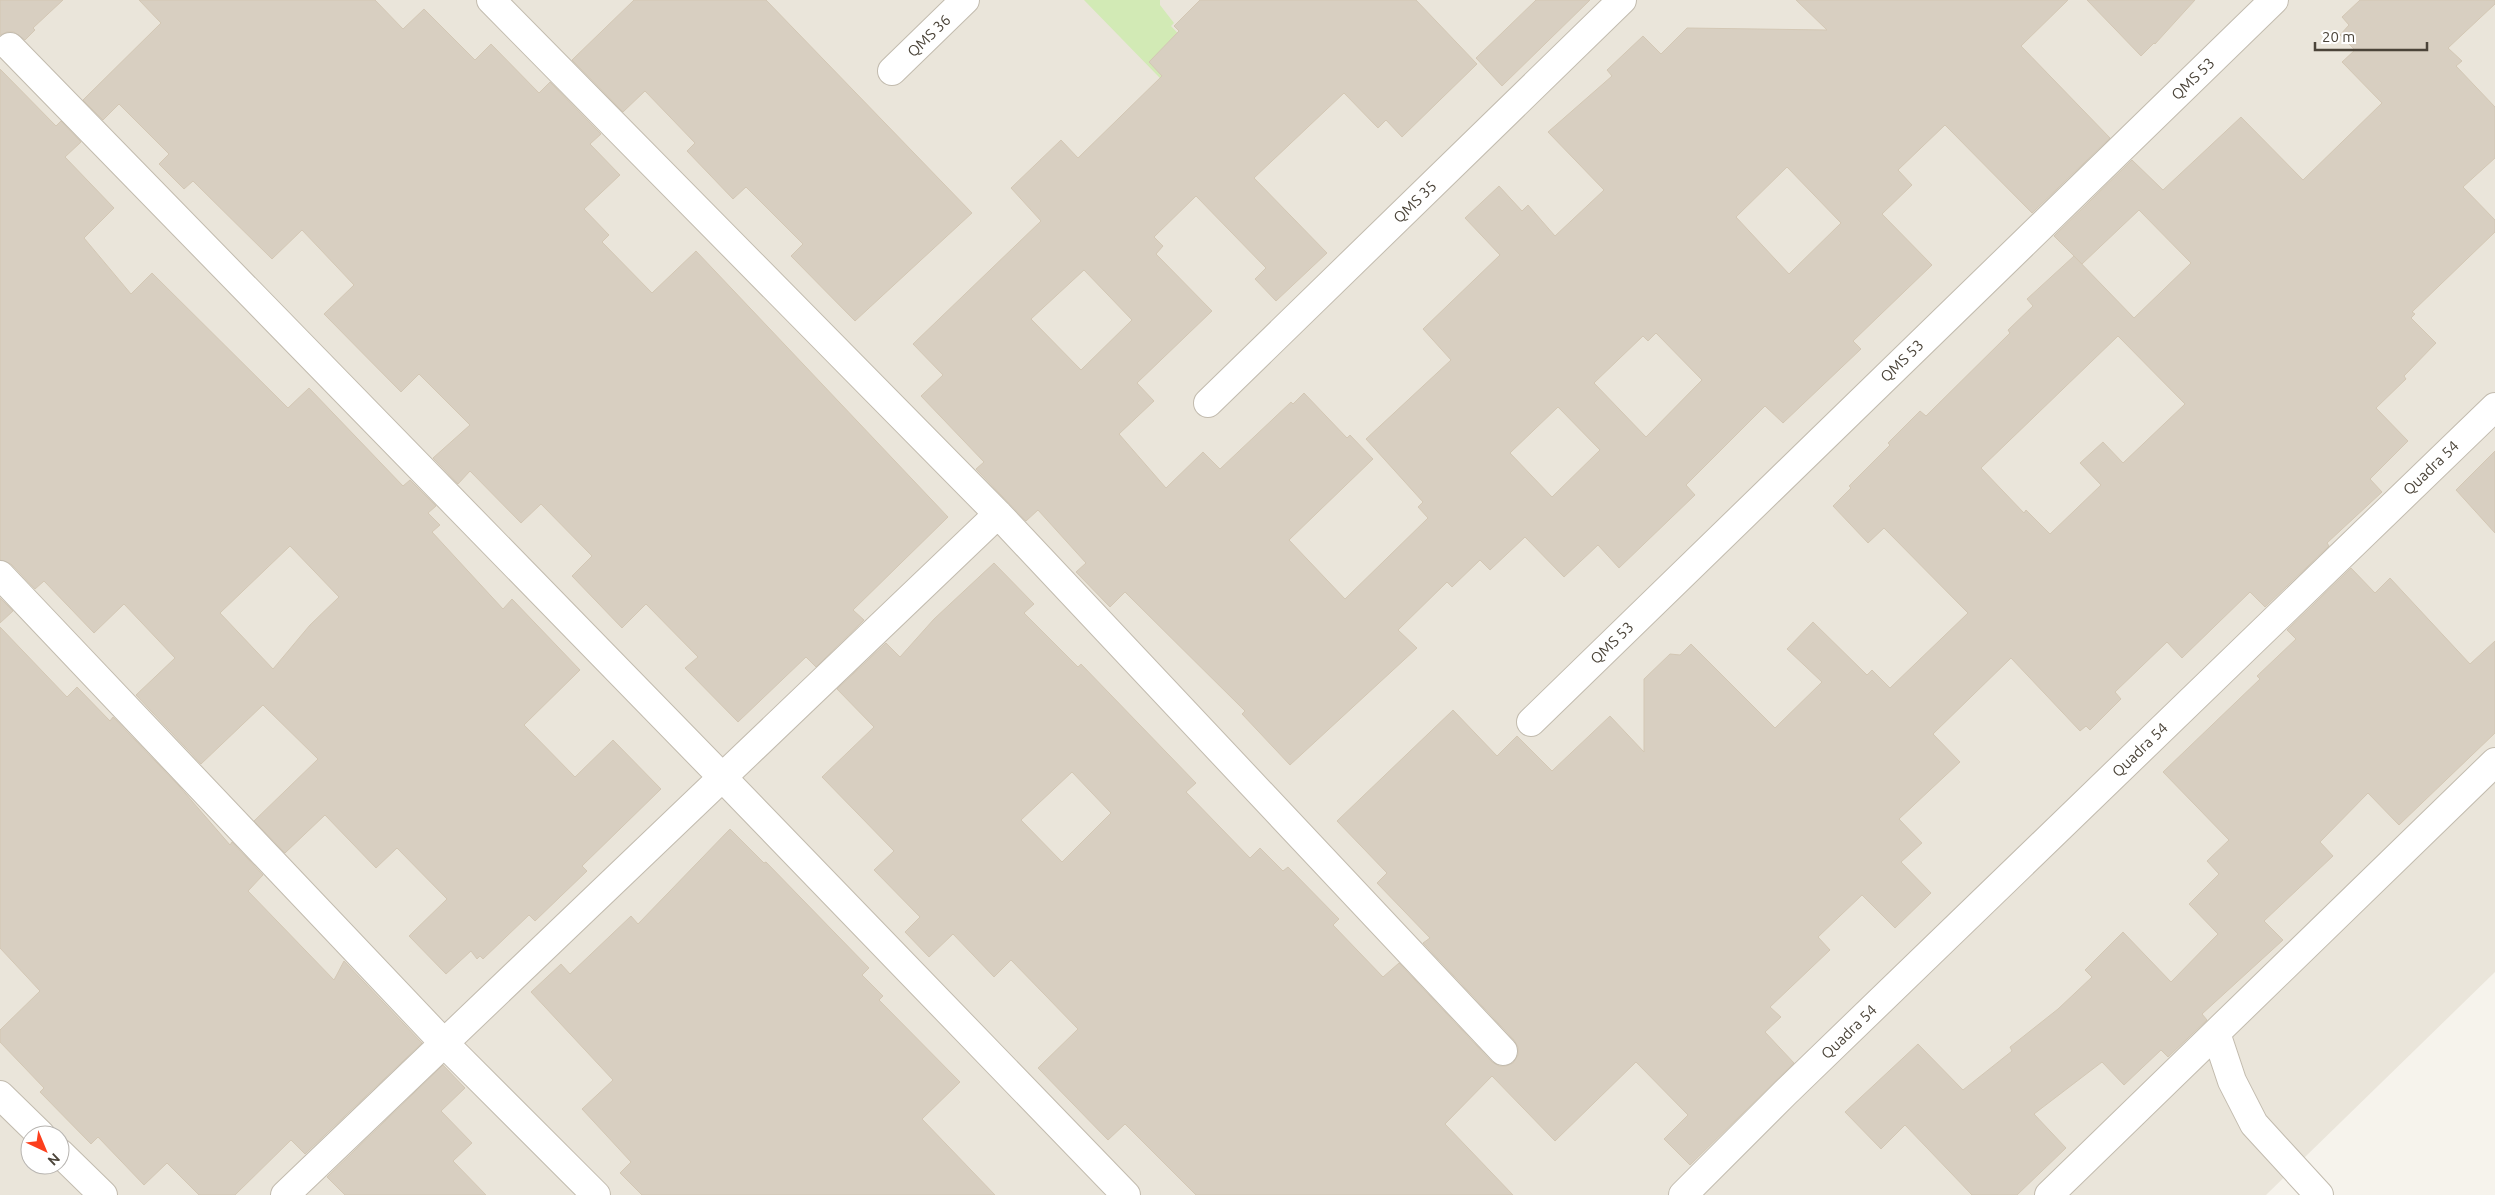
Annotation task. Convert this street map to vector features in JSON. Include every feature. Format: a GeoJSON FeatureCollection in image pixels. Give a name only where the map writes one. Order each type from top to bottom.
{"type":"FeatureCollection","features":[{"type":"Feature","properties":{"kind":"street"},"geometry":{"type":"LineString","coordinates":[[491,0],[998,514],[1503,1051]]}},
{"type":"Feature","properties":{"kind":"street","name":"QMS 36"},"geometry":{"type":"LineString","coordinates":[[892,71],[965,0]]}},
{"type":"Feature","properties":{"kind":"street","name":"QMS 35"},"geometry":{"type":"LineString","coordinates":[[1208,403],[1622,0]]}},
{"type":"Feature","properties":{"kind":"street","name":"QMS 53"},"geometry":{"type":"LineString","coordinates":[[1531,722],[2274,0]]}},
{"type":"Feature","properties":{"kind":"street"},"geometry":{"type":"LineString","coordinates":[[10,47],[1126,1195]]}},
{"type":"Feature","properties":{"kind":"street","name":"Quadra 54"},"geometry":{"type":"LineString","coordinates":[[1683,1195],[1785,1093],[2495,407]]}},
{"type":"Feature","properties":{"kind":"street"},"geometry":{"type":"LineString","coordinates":[[285,1195],[998,514]]}},
{"type":"Feature","properties":{"kind":"street"},"geometry":{"type":"LineString","coordinates":[[0,575],[444,1043],[596,1195]]}},
{"type":"Feature","properties":{"kind":"street"},"geometry":{"type":"LineString","coordinates":[[2049,1195],[2495,762]]}},
{"type":"Feature","properties":{"kind":"street"},"geometry":{"type":"LineString","coordinates":[[2216,1033],[2232,1081],[2254,1124],[2319,1195]]}},
{"type":"Feature","properties":{"kind":"street"},"geometry":{"type":"LineString","coordinates":[[0,1096],[30,1125]]}},
{"type":"Feature","properties":{"kind":"street"},"geometry":{"type":"LineString","coordinates":[[70,1164],[103,1195]]}},
{"type":"Feature","properties":{"kind":"shaded area"},"geometry":{"type":"Polygon","coordinates":[[[0,0],[2495,0],[2495,972],[2266,1195],[0,1195],[0,0]]]}},
{"type":"Feature","properties":{"kind":"green space"},"geometry":{"type":"Polygon","coordinates":[[[1084,0],[1160,0],[1160,5],[1174,23],[1171,26],[1225,83],[1194,113],[1084,0]]]}},
{"type":"Feature","properties":{"kind":"building"},"geometry":{"type":"Polygon","coordinates":[[[0,0],[63,0],[33,28],[35,30],[25,40],[14,32],[0,35],[0,0]]]}},
{"type":"Feature","properties":{"kind":"building"},"geometry":{"type":"Polygon","coordinates":[[[139,0],[375,0],[403,29],[424,9],[475,60],[491,44],[539,93],[550,82],[601,134],[590,144],[620,175],[584,209],[609,235],[602,242],[652,293],[696,251],[948,517],[853,610],[864,620],[816,667],[806,657],[738,722],[685,668],[698,657],[646,604],[622,628],[572,576],[592,556],[541,504],[521,523],[470,471],[458,484],[433,458],[470,425],[419,374],[401,392],[324,314],[354,285],[302,230],[272,259],[193,181],[184,189],[159,164],[169,154],[119,104],[103,120],[83,100],[161,23],[139,0]]]}},
{"type":"Feature","properties":{"kind":"building"},"geometry":{"type":"Polygon","coordinates":[[[634,0],[766,0],[972,213],[855,321],[791,256],[803,244],[746,187],[733,199],[687,151],[695,143],[645,91],[623,112],[572,60],[634,0]]]}},
{"type":"Feature","properties":{"kind":"building"},"geometry":{"type":"Polygon","coordinates":[[[1200,0],[1416,0],[1477,64],[1402,137],[1386,120],[1378,128],[1344,93],[1254,178],[1327,253],[1276,301],[1255,279],[1266,268],[1196,196],[1154,237],[1163,246],[1156,254],[1212,311],[1137,383],[1154,401],[1119,434],[1166,488],[1203,452],[1220,469],[1291,402],[1293,404],[1304,393],[1347,438],[1350,435],[1373,459],[1289,540],[1345,599],[1428,518],[1418,507],[1423,502],[1366,439],[1451,360],[1423,329],[1500,255],[1465,218],[1499,186],[1522,211],[1528,205],[1555,236],[1604,190],[1548,132],[1612,76],[1607,70],[1643,36],[1661,54],[1687,28],[1827,30],[1796,0],[2068,0],[2021,46],[2110,138],[2032,213],[1945,125],[1898,170],[1912,185],[1882,214],[1932,265],[1853,341],[1861,349],[1783,423],[1765,406],[1686,485],[1695,495],[1619,568],[1598,545],[1564,577],[1525,537],[1490,570],[1480,560],[1452,587],[1447,582],[1398,630],[1417,648],[1290,765],[1242,714],[1245,711],[1125,592],[1110,607],[1076,572],[1086,563],[1038,510],[1026,521],[976,469],[984,462],[921,396],[943,375],[913,344],[1041,221],[1011,188],[1061,140],[1078,158],[1162,76],[1149,62],[1179,31],[1174,26],[1200,0]],[[1787,167],[1736,217],[1789,274],[1841,223],[1787,167]],[[1084,270],[1031,319],[1081,370],[1132,320],[1084,270]],[[1656,333],[1648,341],[1643,336],[1594,383],[1646,437],[1702,380],[1656,333]],[[1558,407],[1510,453],[1552,497],[1600,450],[1558,407]]]}},
{"type":"Feature","properties":{"kind":"building"},"geometry":{"type":"Polygon","coordinates":[[[1536,0],[1590,0],[1502,86],[1476,58],[1536,0]]]}},
{"type":"Feature","properties":{"kind":"building"},"geometry":{"type":"Polygon","coordinates":[[[2087,0],[2195,0],[2155,44],[2141,56],[2087,0]]]}},
{"type":"Feature","properties":{"kind":"building"},"geometry":{"type":"Polygon","coordinates":[[[2360,0],[2495,0],[2495,4],[2448,48],[2462,61],[2456,66],[2495,107],[2495,158],[2463,187],[2495,220],[2495,232],[2412,312],[2415,314],[2411,318],[2436,343],[2404,376],[2406,379],[2376,408],[2408,441],[2370,479],[2382,492],[2327,543],[2329,546],[2265,607],[2250,592],[2182,658],[2167,642],[2115,692],[2121,699],[2090,730],[2086,726],[2080,731],[2011,658],[1933,734],[1960,762],[1899,819],[1922,843],[1901,862],[1931,893],[1895,928],[1862,895],[1818,937],[1830,950],[1770,1007],[1781,1017],[1765,1032],[1794,1063],[1690,1165],[1664,1139],[1688,1115],[1636,1062],[1555,1141],[1492,1076],[1445,1124],[1513,1195],[1196,1195],[1125,1124],[1108,1140],[1038,1068],[1078,1029],[1011,960],[994,977],[953,934],[929,957],[905,932],[920,917],[874,870],[894,851],[822,777],[874,727],[837,689],[886,643],[900,657],[934,619],[994,563],[1034,604],[1024,613],[1078,667],[1081,664],[1196,783],[1186,792],[1250,858],[1260,848],[1283,871],[1288,867],[1339,919],[1333,925],[1383,977],[1399,963],[1492,1062],[1499,1066],[1513,1063],[1518,1055],[1518,1047],[1514,1040],[1423,943],[1430,938],[1377,883],[1387,873],[1337,821],[1453,710],[1497,756],[1517,736],[1552,771],[1610,716],[1644,752],[1644,679],[1670,654],[1680,655],[1691,644],[1775,728],[1822,682],[1787,649],[1813,622],[1867,675],[1872,670],[1890,688],[1968,613],[1884,528],[1868,543],[1833,506],[1851,488],[1849,486],[1890,445],[1888,443],[1920,411],[1926,416],[2010,333],[2008,330],[2033,306],[2027,299],[2074,256],[2054,236],[2132,160],[2163,190],[2241,117],[2303,180],[2382,103],[2342,62],[2355,50],[2340,35],[2349,25],[2342,17],[2360,0]],[[2139,210],[2082,264],[2074,256],[2134,318],[2191,263],[2139,210]],[[2118,336],[1981,468],[2024,513],[2026,510],[2050,534],[2101,485],[2080,463],[2103,442],[2123,463],[2185,404],[2118,336]],[[1072,772],[1021,820],[1062,862],[1111,813],[1072,772]]]}},
{"type":"Feature","properties":{"kind":"building"},"geometry":{"type":"Polygon","coordinates":[[[0,69],[56,126],[61,121],[81,142],[65,157],[114,208],[84,238],[131,294],[152,273],[288,408],[309,388],[403,486],[410,480],[436,506],[428,513],[440,525],[432,532],[503,609],[512,599],[580,670],[524,725],[575,777],[613,740],[661,789],[582,866],[587,871],[535,921],[529,915],[483,959],[480,956],[477,959],[471,951],[446,974],[409,936],[447,899],[397,848],[376,868],[325,815],[285,853],[254,821],[318,759],[263,705],[201,764],[136,695],[175,658],[124,604],[94,633],[44,581],[35,589],[11,564],[0,560],[0,69]],[[290,546],[220,613],[273,669],[310,625],[339,597],[290,546]]]}},
{"type":"Feature","properties":{"kind":"building"},"geometry":{"type":"Polygon","coordinates":[[[2495,451],[2495,533],[2456,490],[2495,451]]]}},
{"type":"Feature","properties":{"kind":"building"},"geometry":{"type":"Polygon","coordinates":[[[2351,568],[2375,593],[2390,578],[2470,664],[2495,641],[2495,733],[2399,825],[2368,793],[2320,842],[2333,856],[2264,921],[2283,940],[2202,1014],[2207,1020],[2168,1057],[2161,1050],[2124,1085],[2102,1062],[2034,1114],[2066,1148],[2017,1195],[1972,1195],[1905,1125],[1881,1149],[1845,1112],[1918,1044],[1963,1090],[2012,1051],[2010,1047],[2058,1009],[2092,977],[2085,970],[2123,932],[2171,982],[2218,934],[2189,904],[2219,874],[2207,861],[2229,840],[2163,772],[2260,679],[2257,676],[2296,639],[2287,630],[2351,568]]]}},
{"type":"Feature","properties":{"kind":"building"},"geometry":{"type":"Polygon","coordinates":[[[0,598],[13,611],[0,623],[0,598]]]}},
{"type":"Feature","properties":{"kind":"building"},"geometry":{"type":"Polygon","coordinates":[[[0,627],[67,697],[77,687],[110,721],[113,717],[179,786],[230,845],[232,842],[263,875],[248,891],[334,980],[344,961],[422,1043],[305,1154],[291,1140],[235,1195],[199,1195],[167,1163],[144,1185],[98,1137],[91,1144],[40,1092],[44,1088],[0,1042],[0,1030],[40,991],[0,948],[0,627]]]}},
{"type":"Feature","properties":{"kind":"building"},"geometry":{"type":"Polygon","coordinates":[[[730,829],[764,863],[766,862],[869,968],[862,975],[883,996],[879,1000],[960,1082],[922,1119],[995,1195],[642,1195],[620,1173],[631,1162],[582,1109],[613,1080],[531,992],[561,964],[570,974],[631,916],[638,924],[730,829]]]}},
{"type":"Feature","properties":{"kind":"building"},"geometry":{"type":"Polygon","coordinates":[[[443,1065],[465,1088],[441,1111],[472,1143],[453,1161],[486,1195],[345,1195],[327,1177],[443,1065]]]}}]}
